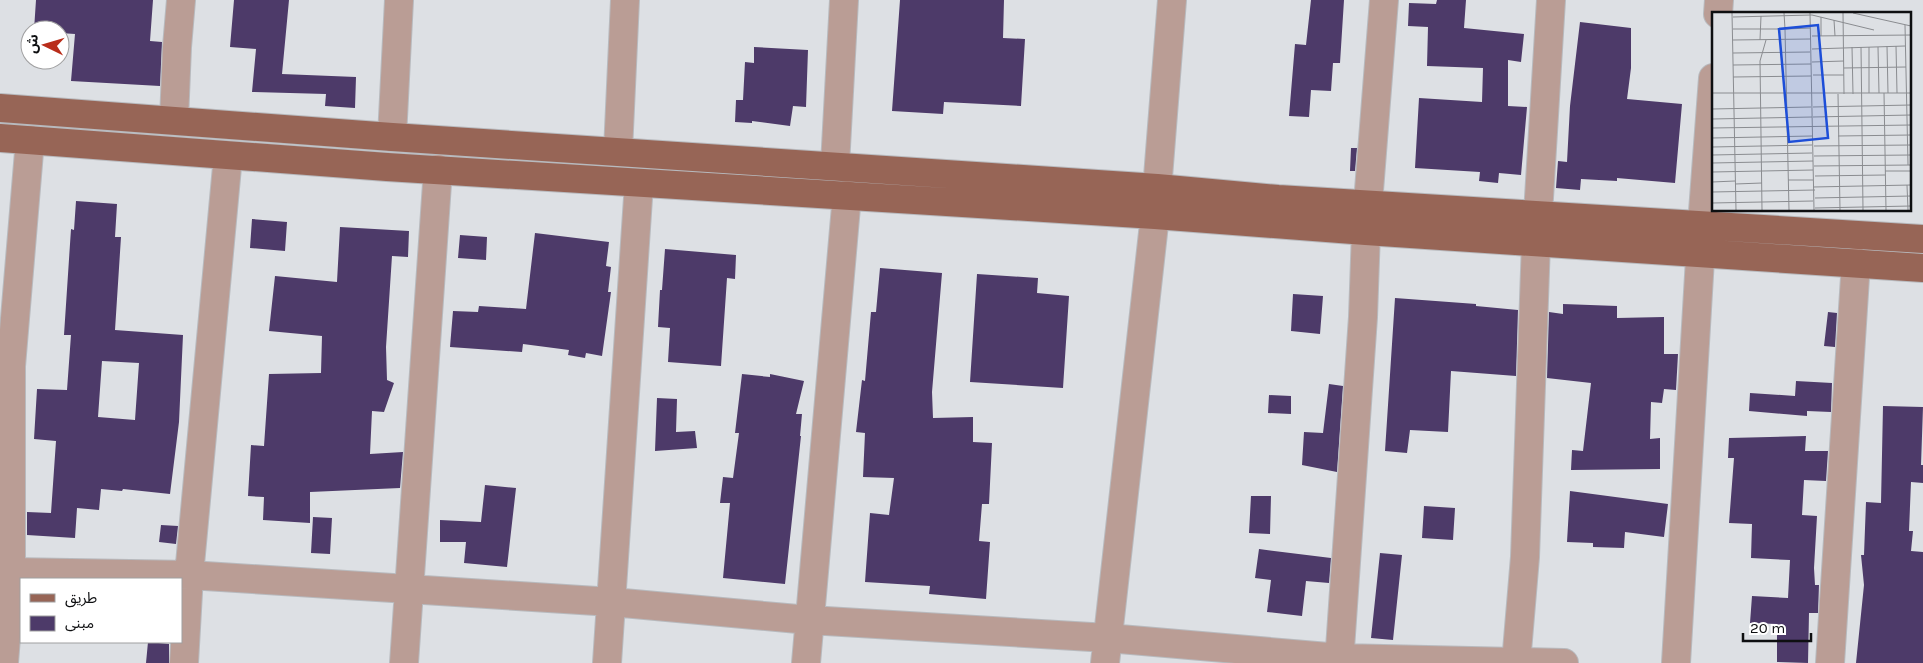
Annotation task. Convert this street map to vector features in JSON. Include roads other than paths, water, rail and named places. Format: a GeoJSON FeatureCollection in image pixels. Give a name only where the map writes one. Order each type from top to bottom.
{"type":"FeatureCollection","features":[{"type":"Feature","properties":{"kind":"main road"},"geometry":{"type":"LineString","coordinates":[[0,108],[392,137],[835,165],[1157,188],[1278,199],[1368,203],[1923,239]]}},
{"type":"Feature","properties":{"kind":"main road"},"geometry":{"type":"LineString","coordinates":[[0,138],[228,156],[1155,215],[1366,232],[1856,262],[1923,268]]}},
{"type":"Feature","properties":{"kind":"street"},"geometry":{"type":"LineString","coordinates":[[174,120],[181,0]]}},
{"type":"Feature","properties":{"kind":"street"},"geometry":{"type":"LineString","coordinates":[[392,137],[399,0]]}},
{"type":"Feature","properties":{"kind":"street"},"geometry":{"type":"LineString","coordinates":[[618,151],[625,0]]}},
{"type":"Feature","properties":{"kind":"street"},"geometry":{"type":"LineString","coordinates":[[835,165],[844,0]]}},
{"type":"Feature","properties":{"kind":"street"},"geometry":{"type":"LineString","coordinates":[[1107,650],[1155,215],[1172,0]]}},
{"type":"Feature","properties":{"kind":"street"},"geometry":{"type":"LineString","coordinates":[[1368,203],[1384,0]]}},
{"type":"Feature","properties":{"kind":"street"},"geometry":{"type":"LineString","coordinates":[[1538,214],[1551,0]]}},
{"type":"Feature","properties":{"kind":"street"},"geometry":{"type":"LineString","coordinates":[[1676,663],[1700,253],[1712,91]]}},
{"type":"Feature","properties":{"kind":"street"},"geometry":{"type":"LineString","coordinates":[[4,663],[11,366],[30,140]]}},
{"type":"Feature","properties":{"kind":"street"},"geometry":{"type":"LineString","coordinates":[[184,663],[189,575],[228,156]]}},
{"type":"Feature","properties":{"kind":"street"},"geometry":{"type":"LineString","coordinates":[[404,663],[438,169]]}},
{"type":"Feature","properties":{"kind":"street"},"geometry":{"type":"LineString","coordinates":[[607,663],[639,183]]}},
{"type":"Feature","properties":{"kind":"street"},"geometry":{"type":"LineString","coordinates":[[806,663],[848,195]]}},
{"type":"Feature","properties":{"kind":"street"},"geometry":{"type":"LineString","coordinates":[[1340,660],[1363,317],[1366,232]]}},
{"type":"Feature","properties":{"kind":"street"},"geometry":{"type":"LineString","coordinates":[[1516,662],[1525,557],[1536,242]]}},
{"type":"Feature","properties":{"kind":"street"},"geometry":{"type":"LineString","coordinates":[[1830,663],[1856,262]]}},
{"type":"Feature","properties":{"kind":"street"},"geometry":{"type":"LineString","coordinates":[[5,572],[189,575],[409,591],[612,602],[1107,650],[1340,660],[1564,663]]}}]}
